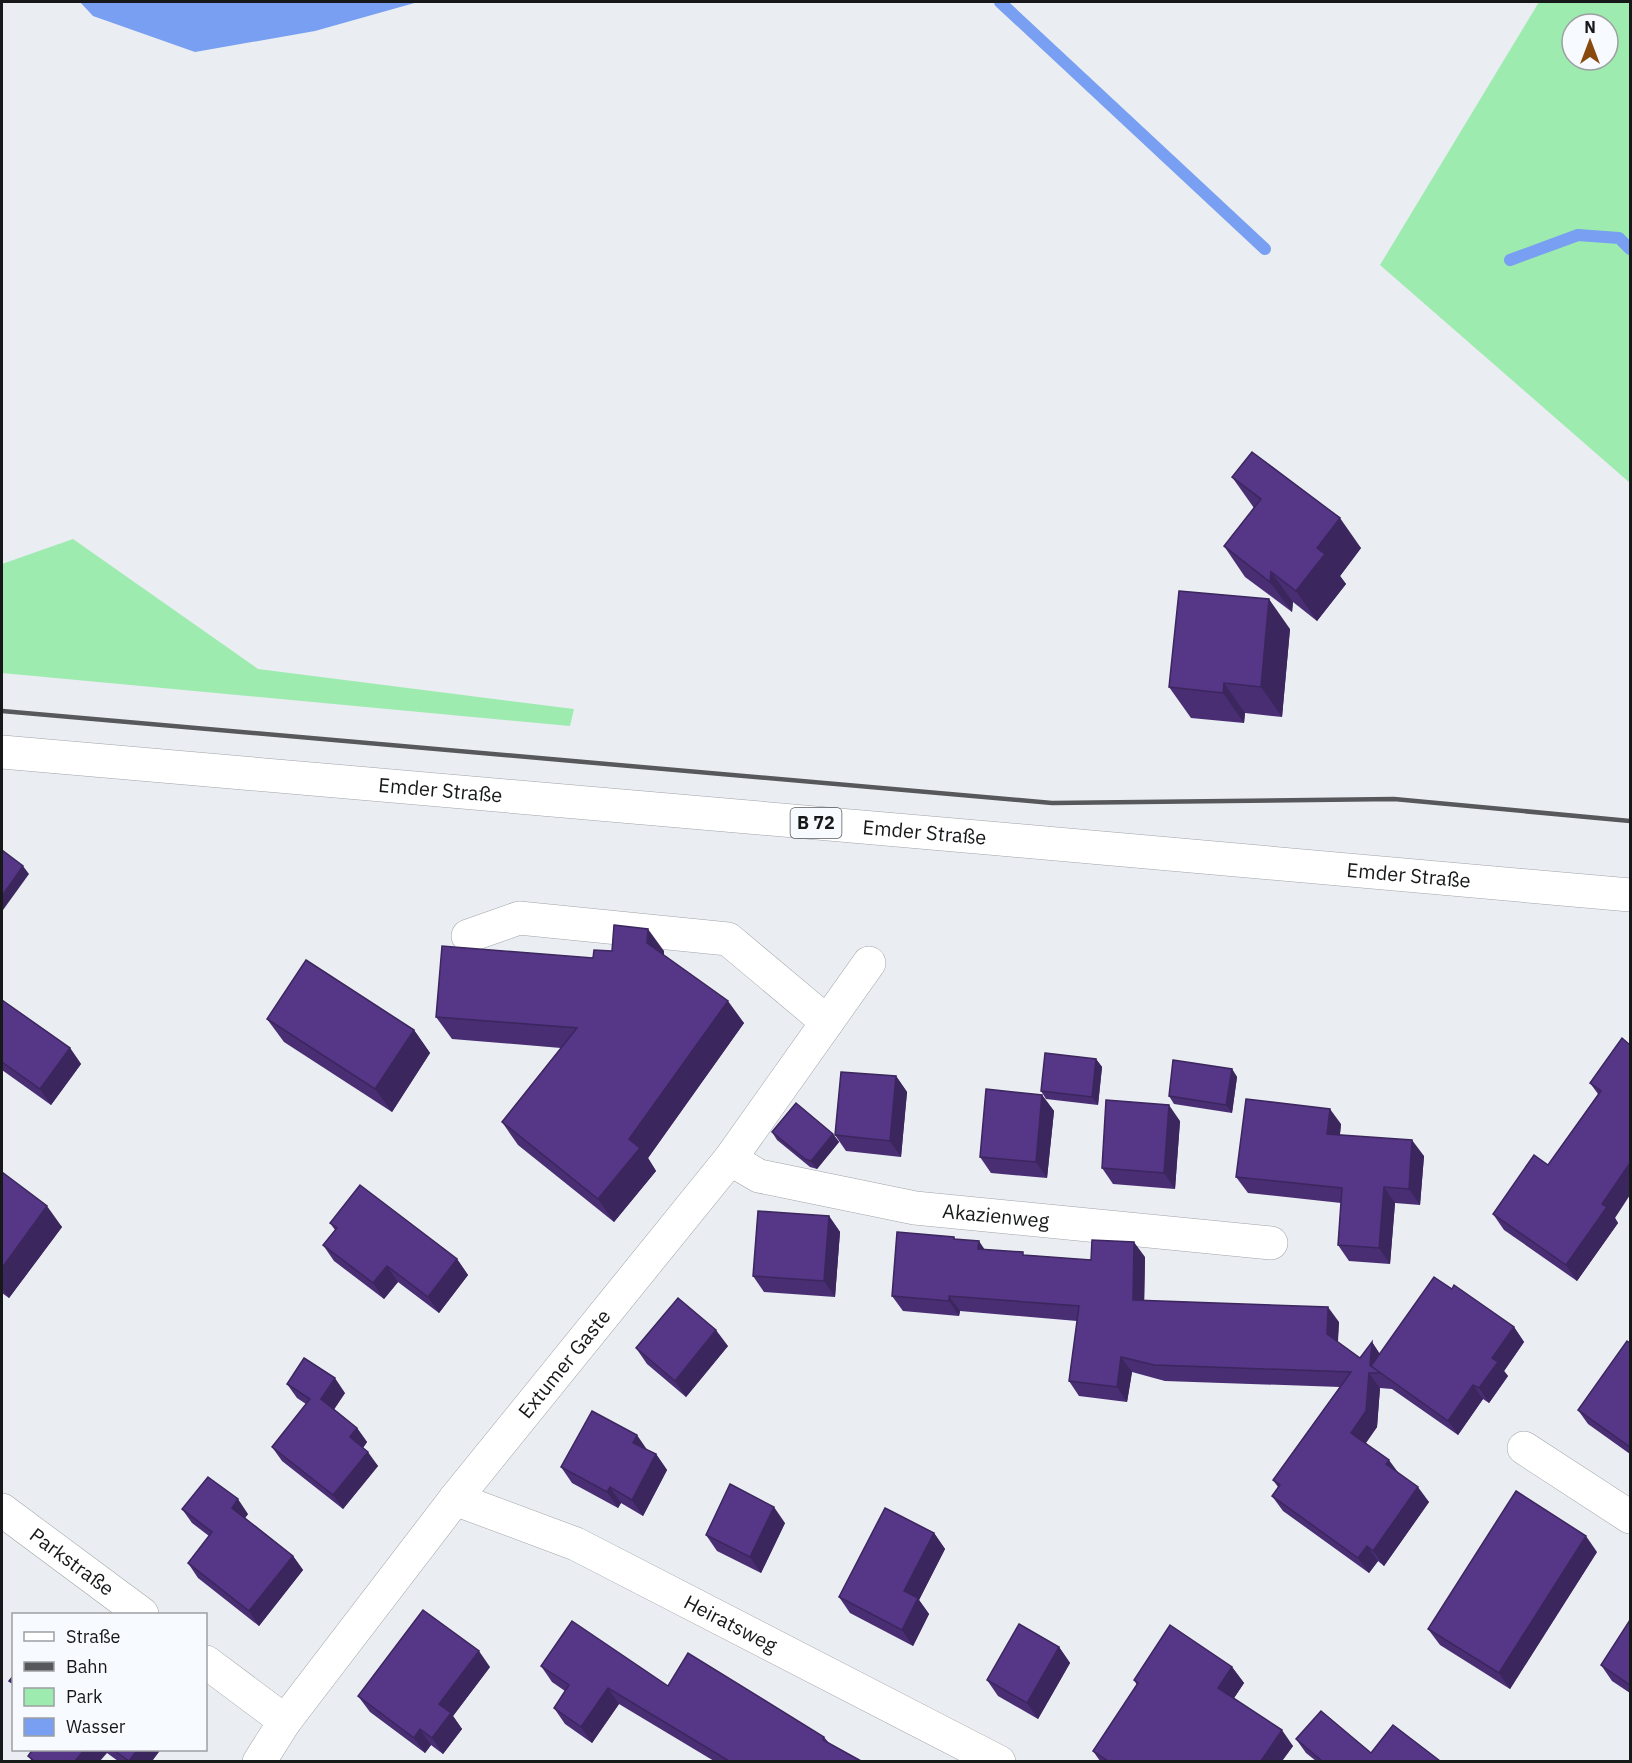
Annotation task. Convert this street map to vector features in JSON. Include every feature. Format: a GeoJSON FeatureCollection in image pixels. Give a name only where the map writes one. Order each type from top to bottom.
{"type":"FeatureCollection","features":[{"type":"Feature","properties":{"kind":"street","name":"Emder Straße"},"geometry":{"type":"LineString","coordinates":[[2,752],[1630,895]]}},
{"type":"Feature","properties":{"kind":"street"},"geometry":{"type":"LineString","coordinates":[[468,936],[519,918],[728,939],[827,1022]]}},
{"type":"Feature","properties":{"kind":"street","name":"Extumer Gaste"},"geometry":{"type":"LineString","coordinates":[[259,1761],[285,1721],[455,1499],[730,1159],[869,963]]}},
{"type":"Feature","properties":{"kind":"street","name":"Akazienweg"},"geometry":{"type":"LineString","coordinates":[[730,1159],[759,1176],[915,1208],[1271,1243]]}},
{"type":"Feature","properties":{"kind":"street"},"geometry":{"type":"LineString","coordinates":[[1524,1448],[1630,1517]]}},
{"type":"Feature","properties":{"kind":"street","name":"Heiratsweg"},"geometry":{"type":"LineString","coordinates":[[455,1499],[576,1544],[981,1757]]}},
{"type":"Feature","properties":{"kind":"street","name":"Parkstraße"},"geometry":{"type":"LineString","coordinates":[[2,1510],[140,1613]]}},
{"type":"Feature","properties":{"kind":"street"},"geometry":{"type":"LineString","coordinates":[[207,1663],[285,1721]]}},
{"type":"Feature","properties":{"kind":"green space"},"geometry":{"type":"Polygon","coordinates":[[[1539,2],[1630,2],[1630,483],[1380,265],[1539,2]]]}},
{"type":"Feature","properties":{"kind":"green space"},"geometry":{"type":"Polygon","coordinates":[[[73,539],[258,669],[574,709],[570,726],[2,673],[2,564],[73,539]]]}},
{"type":"Feature","properties":{"kind":"water"},"geometry":{"type":"Polygon","coordinates":[[[80,2],[418,2],[315,31],[195,52],[93,16],[80,2]]]}},
{"type":"Feature","properties":{"kind":"building"},"geometry":{"type":"Polygon","coordinates":[[[1252,452],[1340,518],[1317,548],[1325,554],[1296,591],[1271,572],[1270,582],[1224,546],[1261,499],[1232,477],[1252,452]]]}},
{"type":"Feature","properties":{"kind":"building"},"geometry":{"type":"Polygon","coordinates":[[[1179,591],[1269,599],[1261,687],[1224,683],[1223,693],[1169,687],[1179,591]]]}},
{"type":"Feature","properties":{"kind":"building"},"geometry":{"type":"Polygon","coordinates":[[[2,850],[23,866],[2,896],[2,850]]]}},
{"type":"Feature","properties":{"kind":"building"},"geometry":{"type":"Polygon","coordinates":[[[614,925],[648,929],[647,943],[728,1001],[629,1139],[640,1148],[598,1199],[502,1122],[577,1028],[436,1017],[442,946],[593,958],[594,950],[612,951],[614,925]]]}},
{"type":"Feature","properties":{"kind":"building"},"geometry":{"type":"Polygon","coordinates":[[[306,960],[414,1030],[375,1089],[267,1019],[306,960]]]}},
{"type":"Feature","properties":{"kind":"building"},"geometry":{"type":"Polygon","coordinates":[[[2,1000],[70,1048],[40,1089],[2,1062],[2,1000]]]}},
{"type":"Feature","properties":{"kind":"building"},"geometry":{"type":"Polygon","coordinates":[[[1622,1038],[1630,1045],[1630,1163],[1602,1204],[1607,1207],[1566,1265],[1493,1214],[1534,1155],[1548,1165],[1601,1091],[1590,1083],[1622,1038]]]}},
{"type":"Feature","properties":{"kind":"building"},"geometry":{"type":"Polygon","coordinates":[[[1045,1053],[1096,1059],[1092,1097],[1041,1091],[1045,1053]]]}},
{"type":"Feature","properties":{"kind":"building"},"geometry":{"type":"Polygon","coordinates":[[[1173,1060],[1232,1069],[1226,1105],[1169,1096],[1173,1060]]]}},
{"type":"Feature","properties":{"kind":"building"},"geometry":{"type":"Polygon","coordinates":[[[841,1072],[896,1076],[890,1141],[835,1135],[841,1072]]]}},
{"type":"Feature","properties":{"kind":"building"},"geometry":{"type":"Polygon","coordinates":[[[986,1089],[1042,1095],[1036,1162],[980,1157],[986,1089]]]}},
{"type":"Feature","properties":{"kind":"building"},"geometry":{"type":"Polygon","coordinates":[[[1246,1099],[1330,1109],[1327,1134],[1412,1140],[1409,1189],[1384,1187],[1379,1248],[1338,1245],[1342,1188],[1236,1177],[1246,1099]]]}},
{"type":"Feature","properties":{"kind":"building"},"geometry":{"type":"Polygon","coordinates":[[[1106,1100],[1169,1105],[1164,1173],[1102,1168],[1106,1100]]]}},
{"type":"Feature","properties":{"kind":"building"},"geometry":{"type":"Polygon","coordinates":[[[796,1103],[833,1134],[811,1161],[805,1159],[772,1132],[796,1103]]]}},
{"type":"Feature","properties":{"kind":"building"},"geometry":{"type":"Polygon","coordinates":[[[2,1172],[47,1206],[2,1268],[2,1172]]]}},
{"type":"Feature","properties":{"kind":"building"},"geometry":{"type":"Polygon","coordinates":[[[360,1185],[457,1259],[428,1297],[387,1266],[373,1283],[323,1245],[337,1228],[330,1223],[360,1185]]]}},
{"type":"Feature","properties":{"kind":"building"},"geometry":{"type":"Polygon","coordinates":[[[758,1211],[829,1216],[824,1281],[753,1276],[758,1211]]]}},
{"type":"Feature","properties":{"kind":"building"},"geometry":{"type":"Polygon","coordinates":[[[897,1232],[979,1241],[978,1249],[1091,1260],[1092,1240],[1134,1242],[1133,1300],[1328,1307],[1327,1334],[1360,1358],[1372,1342],[1370,1365],[1381,1373],[1369,1373],[1366,1411],[1351,1433],[1389,1460],[1386,1464],[1418,1487],[1373,1551],[1367,1546],[1358,1558],[1272,1496],[1280,1485],[1273,1480],[1351,1372],[1154,1365],[1121,1357],[1117,1387],[1069,1381],[1079,1306],[949,1296],[949,1301],[892,1296],[897,1232]]]}},
{"type":"Feature","properties":{"kind":"building"},"geometry":{"type":"Polygon","coordinates":[[[1434,1277],[1452,1289],[1454,1285],[1514,1327],[1492,1358],[1498,1362],[1479,1388],[1473,1385],[1448,1421],[1371,1366],[1434,1277]]]}},
{"type":"Feature","properties":{"kind":"building"},"geometry":{"type":"Polygon","coordinates":[[[678,1298],[716,1330],[675,1381],[636,1348],[678,1298]]]}},
{"type":"Feature","properties":{"kind":"building"},"geometry":{"type":"Polygon","coordinates":[[[1627,1341],[1630,1343],[1630,1447],[1578,1410],[1627,1341]]]}},
{"type":"Feature","properties":{"kind":"building"},"geometry":{"type":"Polygon","coordinates":[[[304,1358],[335,1378],[321,1399],[357,1428],[350,1437],[368,1452],[333,1495],[272,1447],[310,1399],[287,1384],[304,1358]]]}},
{"type":"Feature","properties":{"kind":"building"},"geometry":{"type":"Polygon","coordinates":[[[592,1411],[637,1435],[633,1443],[656,1454],[632,1500],[610,1487],[607,1492],[561,1467],[592,1411]]]}},
{"type":"Feature","properties":{"kind":"building"},"geometry":{"type":"Polygon","coordinates":[[[208,1477],[238,1499],[232,1508],[293,1556],[249,1611],[188,1563],[212,1532],[182,1509],[208,1477]]]}},
{"type":"Feature","properties":{"kind":"building"},"geometry":{"type":"Polygon","coordinates":[[[730,1484],[774,1507],[750,1557],[706,1535],[730,1484]]]}},
{"type":"Feature","properties":{"kind":"building"},"geometry":{"type":"Polygon","coordinates":[[[1516,1491],[1586,1536],[1499,1673],[1428,1629],[1516,1491]]]}},
{"type":"Feature","properties":{"kind":"building"},"geometry":{"type":"Polygon","coordinates":[[[885,1508],[934,1533],[904,1591],[918,1598],[902,1630],[839,1597],[885,1508]]]}},
{"type":"Feature","properties":{"kind":"building"},"geometry":{"type":"Polygon","coordinates":[[[423,1610],[479,1651],[439,1704],[451,1713],[432,1738],[420,1729],[414,1738],[358,1696],[423,1610]]]}},
{"type":"Feature","properties":{"kind":"building"},"geometry":{"type":"Polygon","coordinates":[[[1630,1620],[1630,1685],[1601,1665],[1630,1620]]]}},
{"type":"Feature","properties":{"kind":"building"},"geometry":{"type":"Polygon","coordinates":[[[572,1621],[668,1686],[688,1653],[824,1737],[823,1740],[861,1761],[729,1761],[608,1688],[581,1727],[554,1708],[569,1685],[541,1666],[572,1621]]]}},
{"type":"Feature","properties":{"kind":"building"},"geometry":{"type":"Polygon","coordinates":[[[1019,1624],[1059,1647],[1027,1703],[987,1680],[1019,1624]]]}},
{"type":"Feature","properties":{"kind":"building"},"geometry":{"type":"Polygon","coordinates":[[[1170,1625],[1232,1667],[1218,1688],[1282,1730],[1261,1761],[1108,1761],[1093,1751],[1138,1683],[1134,1680],[1170,1625]]]}},
{"type":"Feature","properties":{"kind":"building"},"geometry":{"type":"Polygon","coordinates":[[[1321,1711],[1371,1753],[1393,1725],[1440,1761],[1322,1761],[1296,1739],[1321,1711]]]}},
{"type":"Feature","properties":{"kind":"building"},"geometry":{"type":"Polygon","coordinates":[[[32,1751],[83,1751],[75,1761],[32,1761],[28,1756],[32,1751]]]}},
{"type":"Feature","properties":{"kind":"building"},"geometry":{"type":"Polygon","coordinates":[[[115,1751],[136,1751],[129,1761],[115,1751]]]}},
{"type":"Feature","properties":{"kind":"waterway"},"geometry":{"type":"LineString","coordinates":[[1000,2],[1265,249]]}},
{"type":"Feature","properties":{"kind":"waterway"},"geometry":{"type":"LineString","coordinates":[[1510,260],[1578,235],[1619,238],[1630,249]]}},
{"type":"Feature","properties":{"kind":"railway"},"geometry":{"type":"LineString","coordinates":[[2,711],[1052,803],[1394,799],[1630,821]]}}]}
